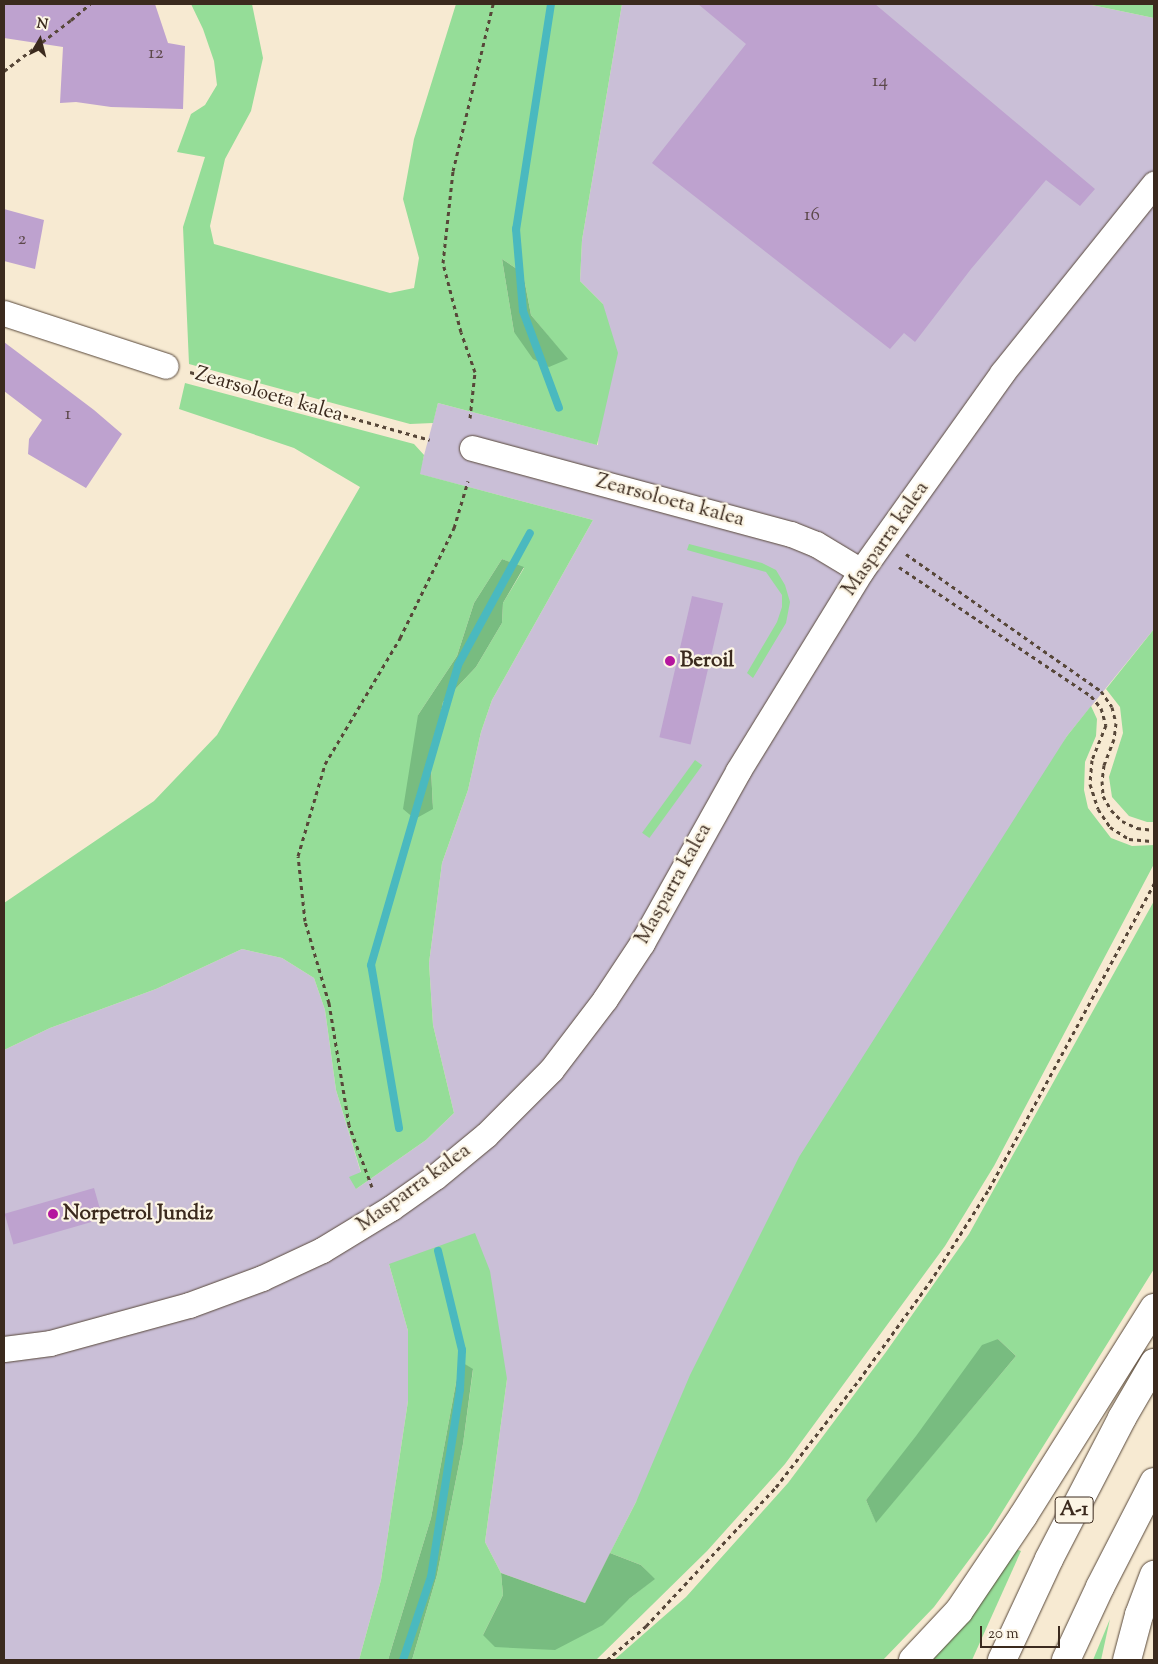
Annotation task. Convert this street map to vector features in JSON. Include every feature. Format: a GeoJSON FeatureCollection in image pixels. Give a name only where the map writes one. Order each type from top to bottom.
{"type":"FeatureCollection","features":[{"type":"Feature","properties":{"kind":"highway"},"geometry":{"type":"LineString","coordinates":[[913,1660],[959,1611],[1024,1516],[1154,1308]]}},
{"type":"Feature","properties":{"kind":"highway","name":"A-1"},"geometry":{"type":"LineString","coordinates":[[1002,1660],[1053,1550],[1122,1418],[1154,1363]]}},
{"type":"Feature","properties":{"kind":"highway"},"geometry":{"type":"LineString","coordinates":[[1066,1660],[1100,1587],[1154,1482]]}},
{"type":"Feature","properties":{"kind":"highway"},"geometry":{"type":"LineString","coordinates":[[1127,1660],[1139,1614],[1154,1575]]}},
{"type":"Feature","properties":{"kind":"street","name":"Masparra kalea"},"geometry":{"type":"LineString","coordinates":[[4,1349],[50,1343],[189,1305],[262,1278],[322,1250],[391,1208],[435,1177],[486,1135],[551,1070],[605,999],[637,951],[738,771],[861,572],[1002,373],[1154,184]]}},
{"type":"Feature","properties":{"kind":"street"},"geometry":{"type":"LineString","coordinates":[[4,313],[166,366]]}},
{"type":"Feature","properties":{"kind":"street","name":"Zearsoloeta kalea"},"geometry":{"type":"LineString","coordinates":[[472,448],[791,534],[816,544],[861,572]]}},
{"type":"Feature","properties":{"kind":"path"},"geometry":{"type":"LineString","coordinates":[[4,71],[90,4]]}},
{"type":"Feature","properties":{"kind":"path"},"geometry":{"type":"LineString","coordinates":[[470,418],[475,372],[461,332],[443,263],[453,171],[493,4]]}},
{"type":"Feature","properties":{"kind":"path","name":"Zearsoloeta kalea"},"geometry":{"type":"LineString","coordinates":[[166,366],[430,440]]}},
{"type":"Feature","properties":{"kind":"path"},"geometry":{"type":"LineString","coordinates":[[372,1187],[349,1125],[329,1003],[305,921],[298,856],[325,764],[400,638],[454,528],[468,480]]}},
{"type":"Feature","properties":{"kind":"path"},"geometry":{"type":"LineString","coordinates":[[906,554],[1101,691],[1112,707],[1116,723],[1114,738],[1104,765],[1103,796],[1111,810],[1122,820],[1137,828],[1154,830]]}},
{"type":"Feature","properties":{"kind":"path"},"geometry":{"type":"LineString","coordinates":[[898,567],[1091,696],[1102,708],[1106,725],[1092,760],[1090,784],[1098,810],[1110,828],[1129,839],[1154,841]]}},
{"type":"Feature","properties":{"kind":"path"},"geometry":{"type":"LineString","coordinates":[[606,1660],[646,1626],[776,1487],[859,1380],[930,1282],[989,1189],[1154,884]]}},
{"type":"Feature","properties":{"kind":"shaded area"},"geometry":{"type":"Polygon","coordinates":[[[622,4],[1087,4],[1154,18],[1154,629],[1067,736],[636,1502],[585,1603],[501,1573],[485,1542],[507,1379],[389,1264],[408,1331],[408,1401],[381,1580],[359,1660],[4,1660],[4,1050],[50,1028],[156,989],[242,949],[282,958],[314,978],[325,1010],[336,1090],[361,1173],[356,1189],[426,1140],[454,1113],[433,1025],[429,963],[442,863],[468,790],[481,732],[492,700],[593,520],[419,474],[438,403],[598,445],[603,304],[580,281],[582,240],[622,4]]]}},
{"type":"Feature","properties":{"kind":"green space"},"geometry":{"type":"Polygon","coordinates":[[[191,4],[252,4],[263,58],[251,111],[225,159],[210,226],[214,244],[390,293],[414,288],[419,258],[403,199],[414,139],[456,4],[622,4],[582,240],[580,281],[603,304],[618,353],[597,445],[438,403],[433,423],[410,424],[189,364],[183,227],[205,157],[177,152],[191,114],[205,105],[217,85],[214,61],[203,29],[191,4]],[[502,259],[514,332],[567,359],[531,315],[523,273],[502,259]]]}},
{"type":"Feature","properties":{"kind":"green space"},"geometry":{"type":"Polygon","coordinates":[[[1087,4],[1154,4],[1154,18],[1087,4]]]}},
{"type":"Feature","properties":{"kind":"green space"},"geometry":{"type":"Polygon","coordinates":[[[502,259],[523,273],[531,315],[568,359],[549,367],[533,359],[514,332],[502,259]]]}},
{"type":"Feature","properties":{"kind":"green space"},"geometry":{"type":"Polygon","coordinates":[[[185,383],[414,444],[424,455],[420,474],[593,520],[492,700],[481,732],[468,790],[442,863],[429,963],[433,1025],[454,1113],[426,1140],[356,1189],[349,1177],[361,1172],[336,1090],[325,1010],[314,978],[282,958],[242,949],[156,989],[50,1028],[4,1050],[4,903],[154,801],[217,735],[360,487],[294,448],[179,409],[185,383]],[[502,559],[474,603],[457,656],[418,715],[433,809],[431,768],[443,702],[476,667],[502,623],[503,603],[524,568],[502,559]]]}},
{"type":"Feature","properties":{"kind":"green space"},"geometry":{"type":"Polygon","coordinates":[[[689,544],[762,563],[776,570],[785,585],[790,602],[786,623],[753,678],[747,673],[777,622],[782,607],[782,595],[766,572],[687,550],[689,544]]]}},
{"type":"Feature","properties":{"kind":"green space"},"geometry":{"type":"Polygon","coordinates":[[[502,559],[524,567],[503,603],[502,623],[476,667],[443,702],[431,768],[433,809],[415,819],[403,809],[418,715],[457,656],[474,603],[502,559]]]}},
{"type":"Feature","properties":{"kind":"green space"},"geometry":{"type":"Polygon","coordinates":[[[1154,629],[1154,822],[1147,822],[1129,816],[1112,797],[1109,777],[1123,733],[1120,707],[1106,689],[1154,629]]]}},
{"type":"Feature","properties":{"kind":"green space"},"geometry":{"type":"Polygon","coordinates":[[[1091,706],[1097,719],[1096,736],[1085,762],[1084,790],[1088,808],[1111,838],[1132,846],[1154,845],[1154,864],[994,1166],[945,1246],[785,1464],[707,1551],[596,1660],[412,1660],[437,1575],[463,1444],[473,1370],[460,1361],[431,1518],[388,1660],[359,1660],[381,1580],[408,1401],[408,1331],[389,1264],[475,1233],[490,1271],[507,1379],[485,1542],[501,1573],[503,1595],[483,1635],[629,1599],[654,1579],[641,1565],[610,1553],[636,1502],[690,1375],[799,1157],[1067,736],[1091,706]]]}},
{"type":"Feature","properties":{"kind":"green space"},"geometry":{"type":"Polygon","coordinates":[[[695,760],[702,765],[649,838],[642,833],[695,760]]]}},
{"type":"Feature","properties":{"kind":"green space"},"geometry":{"type":"Polygon","coordinates":[[[1154,901],[1154,1269],[989,1533],[934,1607],[883,1660],[614,1660],[686,1597],[788,1483],[886,1352],[969,1234],[1154,901]],[[998,1339],[866,1500],[876,1522],[1016,1356],[998,1339]]]}},
{"type":"Feature","properties":{"kind":"green space"},"geometry":{"type":"Polygon","coordinates":[[[998,1339],[1016,1356],[876,1523],[866,1500],[916,1436],[982,1345],[998,1339]]]}},
{"type":"Feature","properties":{"kind":"green space"},"geometry":{"type":"Polygon","coordinates":[[[460,1361],[473,1369],[463,1444],[437,1575],[412,1660],[388,1660],[431,1518],[460,1361]]]}},
{"type":"Feature","properties":{"kind":"green space"},"geometry":{"type":"Polygon","coordinates":[[[1013,1548],[1021,1551],[972,1660],[926,1660],[1013,1548]]]}},
{"type":"Feature","properties":{"kind":"green space"},"geometry":{"type":"Polygon","coordinates":[[[610,1553],[641,1565],[655,1579],[629,1599],[603,1625],[555,1650],[495,1647],[483,1635],[503,1595],[501,1573],[585,1603],[610,1553]]]}},
{"type":"Feature","properties":{"kind":"green space"},"geometry":{"type":"Polygon","coordinates":[[[1110,1619],[1101,1660],[1093,1660],[1110,1619]]]}},
{"type":"Feature","properties":{"kind":"building"},"geometry":{"type":"Polygon","coordinates":[[[4,4],[155,4],[168,43],[185,46],[183,109],[111,107],[76,102],[60,103],[63,47],[4,38],[4,4]]]}},
{"type":"Feature","properties":{"kind":"building"},"geometry":{"type":"Polygon","coordinates":[[[698,4],[875,4],[1095,189],[1080,206],[1046,180],[971,269],[915,342],[904,333],[890,349],[652,163],[746,44],[698,4]]]}},
{"type":"Feature","properties":{"kind":"building"},"geometry":{"type":"Polygon","coordinates":[[[4,209],[44,220],[35,269],[4,261],[4,209]]]}},
{"type":"Feature","properties":{"kind":"building"},"geometry":{"type":"Polygon","coordinates":[[[4,342],[94,410],[122,434],[86,488],[28,454],[29,439],[42,420],[4,391],[4,342]]]}},
{"type":"Feature","properties":{"kind":"building"},"geometry":{"type":"Polygon","coordinates":[[[692,596],[723,603],[691,744],[659,737],[692,596]]]}},
{"type":"Feature","properties":{"kind":"building","name":"Norpetrol Jundiz"},"geometry":{"type":"Polygon","coordinates":[[[94,1188],[103,1219],[13,1244],[5,1214],[94,1188]]]}},
{"type":"Feature","properties":{"kind":"waterway"},"geometry":{"type":"LineString","coordinates":[[551,4],[516,229],[523,311],[559,408]]}},
{"type":"Feature","properties":{"kind":"waterway"},"geometry":{"type":"LineString","coordinates":[[399,1128],[371,965],[458,665],[530,533]]}},
{"type":"Feature","properties":{"kind":"waterway"},"geometry":{"type":"LineString","coordinates":[[403,1660],[431,1577],[460,1389],[462,1350],[438,1251]]}},
{"type":"Feature","properties":{"kind":"place","name":"Beroil"},"geometry":{"type":"Point","coordinates":[670,661]}},
{"type":"Feature","properties":{"kind":"place","name":"Norpetrol Jundiz"},"geometry":{"type":"Point","coordinates":[53,1214]}}]}
